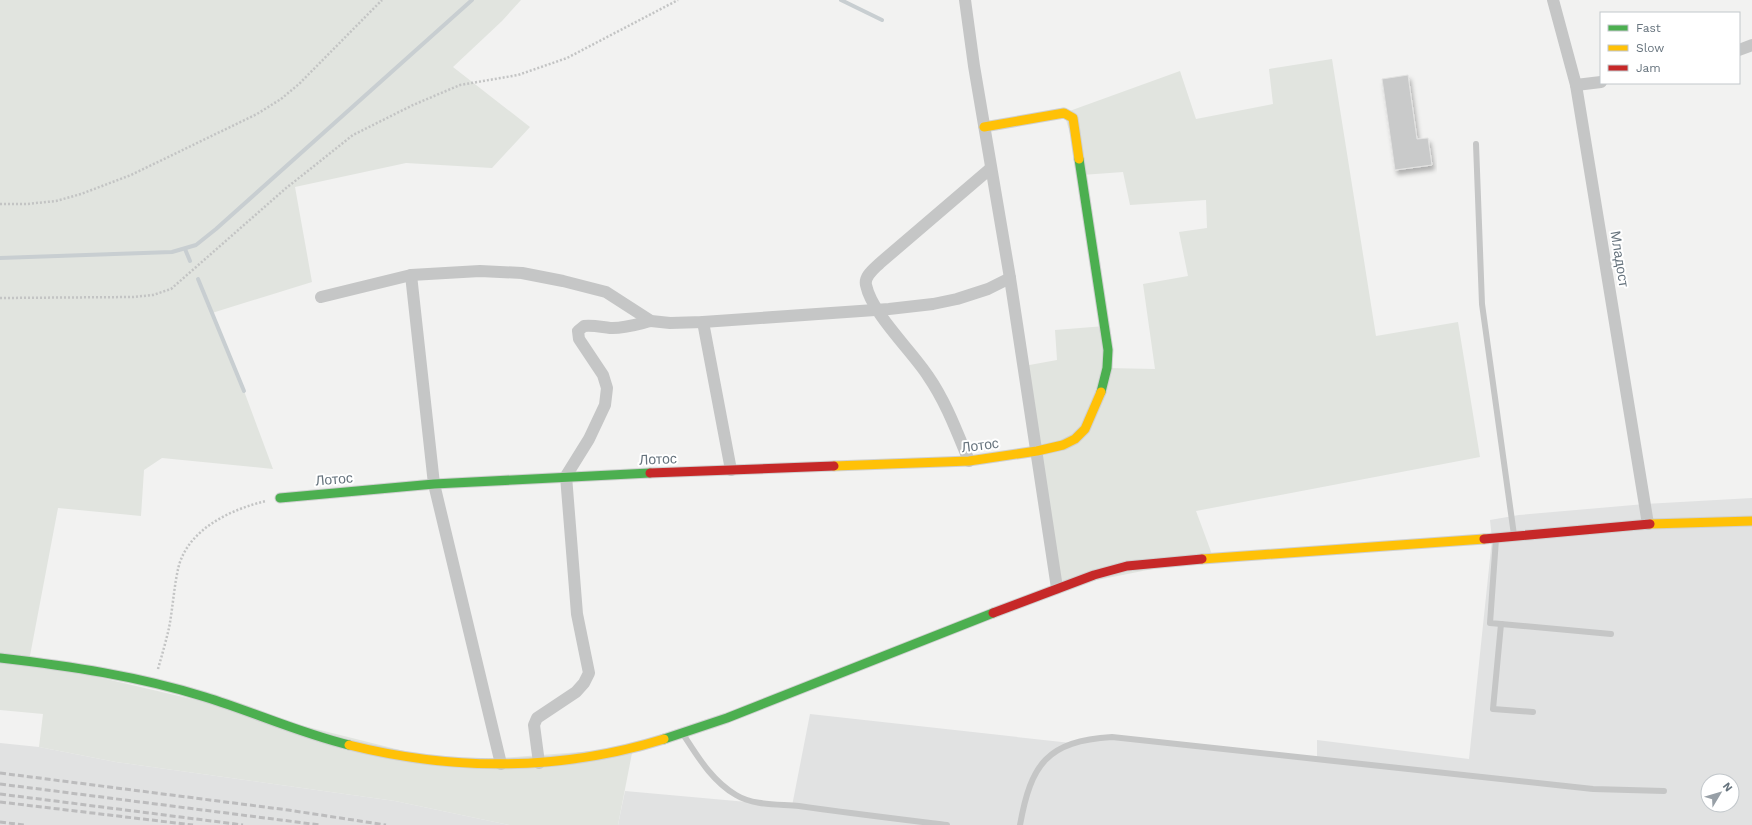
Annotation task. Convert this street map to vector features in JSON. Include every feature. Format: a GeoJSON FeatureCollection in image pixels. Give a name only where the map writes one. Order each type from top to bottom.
{"type":"FeatureCollection","features":[{"type":"Feature","properties":{"kind":"street"},"geometry":{"type":"LineString","coordinates":[[965,0],[974,66],[1010,278],[1057,588]]}},
{"type":"Feature","properties":{"kind":"street","name":"Младост"},"geometry":{"type":"LineString","coordinates":[[1553,0],[1576,86],[1648,524]]}},
{"type":"Feature","properties":{"kind":"street"},"geometry":{"type":"LineString","coordinates":[[1740,50],[1752,45]]}},
{"type":"Feature","properties":{"kind":"street"},"geometry":{"type":"LineString","coordinates":[[1576,86],[1600,82]]}},
{"type":"Feature","properties":{"kind":"street","name":"Лотос"},"geometry":{"type":"LineString","coordinates":[[280,498],[434,484],[566,476],[969,461],[1036,451],[1063,445],[1075,439],[1085,429],[1100,398],[1107,368],[1107,339],[1073,118],[1064,113],[984,127]]}},
{"type":"Feature","properties":{"kind":"street"},"geometry":{"type":"LineString","coordinates":[[969,461],[942,398],[927,374],[874,304],[866,283],[869,273],[991,168]]}},
{"type":"Feature","properties":{"kind":"street"},"geometry":{"type":"LineString","coordinates":[[321,297],[411,275],[480,270],[522,273],[563,281],[606,292],[651,321]]}},
{"type":"Feature","properties":{"kind":"street"},"geometry":{"type":"LineString","coordinates":[[411,275],[434,484],[501,764]]}},
{"type":"Feature","properties":{"kind":"street"},"geometry":{"type":"LineString","coordinates":[[538,763],[534,725],[537,718],[576,692],[584,683],[589,672],[577,614],[566,476],[589,439],[605,405],[607,388],[603,376],[579,339],[578,331],[584,326],[596,325],[610,328],[625,327],[651,321],[670,323],[703,322],[878,310],[933,304],[958,299],[988,289],[1010,278]]}},
{"type":"Feature","properties":{"kind":"street"},"geometry":{"type":"LineString","coordinates":[[703,322],[731,470]]}},
{"type":"Feature","properties":{"kind":"street"},"geometry":{"type":"LineString","coordinates":[[0,658],[108,673],[154,683],[207,697],[302,732],[345,744],[395,755],[448,762],[501,764],[538,763],[598,756],[626,750],[682,733],[1057,588],[1094,575],[1127,566],[1158,562],[1497,538],[1648,524],[1752,521]]}},
{"type":"Feature","properties":{"kind":"lane"},"geometry":{"type":"LineString","coordinates":[[1476,144],[1482,304],[1514,536]]}},
{"type":"Feature","properties":{"kind":"lane"},"geometry":{"type":"LineString","coordinates":[[1497,538],[1490,623],[1611,634]]}},
{"type":"Feature","properties":{"kind":"lane"},"geometry":{"type":"LineString","coordinates":[[1501,624],[1493,709],[1533,712]]}},
{"type":"Feature","properties":{"kind":"lane"},"geometry":{"type":"LineString","coordinates":[[682,733],[703,764],[719,784],[738,796],[760,803],[947,825]]}},
{"type":"Feature","properties":{"kind":"lane"},"geometry":{"type":"LineString","coordinates":[[1020,825],[1025,798],[1038,768],[1053,753],[1071,743],[1088,739],[1112,738],[1593,789],[1664,791]]}},
{"type":"Feature","properties":{"kind":"path"},"geometry":{"type":"LineString","coordinates":[[0,204],[27,204],[56,201],[81,194],[131,175],[257,114],[281,99],[299,84],[382,0]]}},
{"type":"Feature","properties":{"kind":"path"},"geometry":{"type":"LineString","coordinates":[[0,298],[133,297],[153,295],[171,288],[285,189],[353,135],[413,105],[460,85],[518,75],[567,58],[678,0]]}},
{"type":"Feature","properties":{"kind":"path"},"geometry":{"type":"LineString","coordinates":[[154,683],[169,628],[180,563],[190,544],[202,530],[228,515],[253,504],[280,498]]}},
{"type":"Feature","properties":{"kind":"shaded area"},"geometry":{"type":"Polygon","coordinates":[[[0,0],[521,0],[502,21],[453,67],[530,127],[492,168],[406,163],[295,187],[312,282],[212,313],[244,391],[273,469],[162,458],[144,470],[141,516],[58,508],[29,661],[252,713],[448,762],[633,748],[618,825],[509,825],[395,801],[116,762],[39,747],[43,714],[0,710],[0,0]]]}},
{"type":"Feature","properties":{"kind":"shaded area"},"geometry":{"type":"Polygon","coordinates":[[[1332,59],[1376,336],[1458,322],[1480,457],[1196,511],[1213,557],[1057,588],[1024,366],[1057,360],[1055,330],[1105,326],[1107,368],[1155,369],[1143,284],[1188,276],[1179,232],[1207,228],[1206,200],[1130,205],[1123,172],[1082,175],[1064,113],[1180,71],[1196,119],[1273,104],[1269,69],[1332,59]]]}},
{"type":"Feature","properties":{"kind":"shaded area"},"geometry":{"type":"Polygon","coordinates":[[[1752,498],[1752,825],[618,825],[625,791],[792,806],[810,714],[1071,743],[1112,737],[1317,758],[1317,740],[1469,759],[1492,539],[1490,520],[1519,515],[1645,504],[1752,498]]]}},
{"type":"Feature","properties":{"kind":"shaded area"},"geometry":{"type":"Polygon","coordinates":[[[0,743],[39,747],[116,762],[395,801],[509,825],[0,825],[0,743]]]}},
{"type":"Feature","properties":{"kind":"building"},"geometry":{"type":"Polygon","coordinates":[[[1408,75],[1417,139],[1428,138],[1432,165],[1395,170],[1382,79],[1408,75]]]}},
{"type":"Feature","properties":{"kind":"waterway"},"geometry":{"type":"LineString","coordinates":[[0,258],[172,252],[196,245],[216,229],[472,0]]}},
{"type":"Feature","properties":{"kind":"waterway"},"geometry":{"type":"LineString","coordinates":[[841,0],[882,20]]}},
{"type":"Feature","properties":{"kind":"waterway"},"geometry":{"type":"LineString","coordinates":[[185,249],[190,261]]}},
{"type":"Feature","properties":{"kind":"waterway"},"geometry":{"type":"LineString","coordinates":[[198,279],[244,391]]}},
{"type":"Feature","properties":{"kind":"railway"},"geometry":{"type":"LineString","coordinates":[[0,773],[288,810],[386,825]]}},
{"type":"Feature","properties":{"kind":"railway"},"geometry":{"type":"LineString","coordinates":[[0,784],[320,825]]}},
{"type":"Feature","properties":{"kind":"railway"},"geometry":{"type":"LineString","coordinates":[[0,794],[243,825]]}},
{"type":"Feature","properties":{"kind":"railway"},"geometry":{"type":"LineString","coordinates":[[0,802],[193,825]]}},
{"type":"Feature","properties":{"kind":"railway"},"geometry":{"type":"LineString","coordinates":[[0,822],[24,825]]}},
{"type":"Feature","properties":{"kind":"traffic: fast"},"geometry":{"type":"LineString","coordinates":[[1079,159],[1108,350],[1107,368],[1101,392]]}},
{"type":"Feature","properties":{"kind":"traffic: fast"},"geometry":{"type":"LineString","coordinates":[[280,498],[434,484],[650,473]]}},
{"type":"Feature","properties":{"kind":"traffic: fast"},"geometry":{"type":"LineString","coordinates":[[664,739],[727,718],[993,613]]}},
{"type":"Feature","properties":{"kind":"traffic: fast"},"geometry":{"type":"LineString","coordinates":[[0,658],[78,668],[154,683],[205,697],[312,735],[349,745]]}},
{"type":"Feature","properties":{"kind":"traffic: slow"},"geometry":{"type":"LineString","coordinates":[[984,127],[1064,113],[1073,118],[1079,159]]}},
{"type":"Feature","properties":{"kind":"traffic: slow"},"geometry":{"type":"LineString","coordinates":[[834,466],[969,461],[1037,451],[1063,445],[1075,439],[1085,429],[1101,392]]}},
{"type":"Feature","properties":{"kind":"traffic: slow"},"geometry":{"type":"LineString","coordinates":[[1650,524],[1752,521]]}},
{"type":"Feature","properties":{"kind":"traffic: slow"},"geometry":{"type":"LineString","coordinates":[[1202,559],[1484,539]]}},
{"type":"Feature","properties":{"kind":"traffic: slow"},"geometry":{"type":"LineString","coordinates":[[349,745],[388,754],[428,760],[507,764],[547,762],[586,757],[625,750],[664,739]]}},
{"type":"Feature","properties":{"kind":"traffic: jam"},"geometry":{"type":"LineString","coordinates":[[650,473],[834,466]]}},
{"type":"Feature","properties":{"kind":"traffic: jam"},"geometry":{"type":"LineString","coordinates":[[1484,539],[1650,524]]}},
{"type":"Feature","properties":{"kind":"traffic: jam"},"geometry":{"type":"LineString","coordinates":[[993,613],[1094,575],[1127,566],[1202,559]]}}]}
